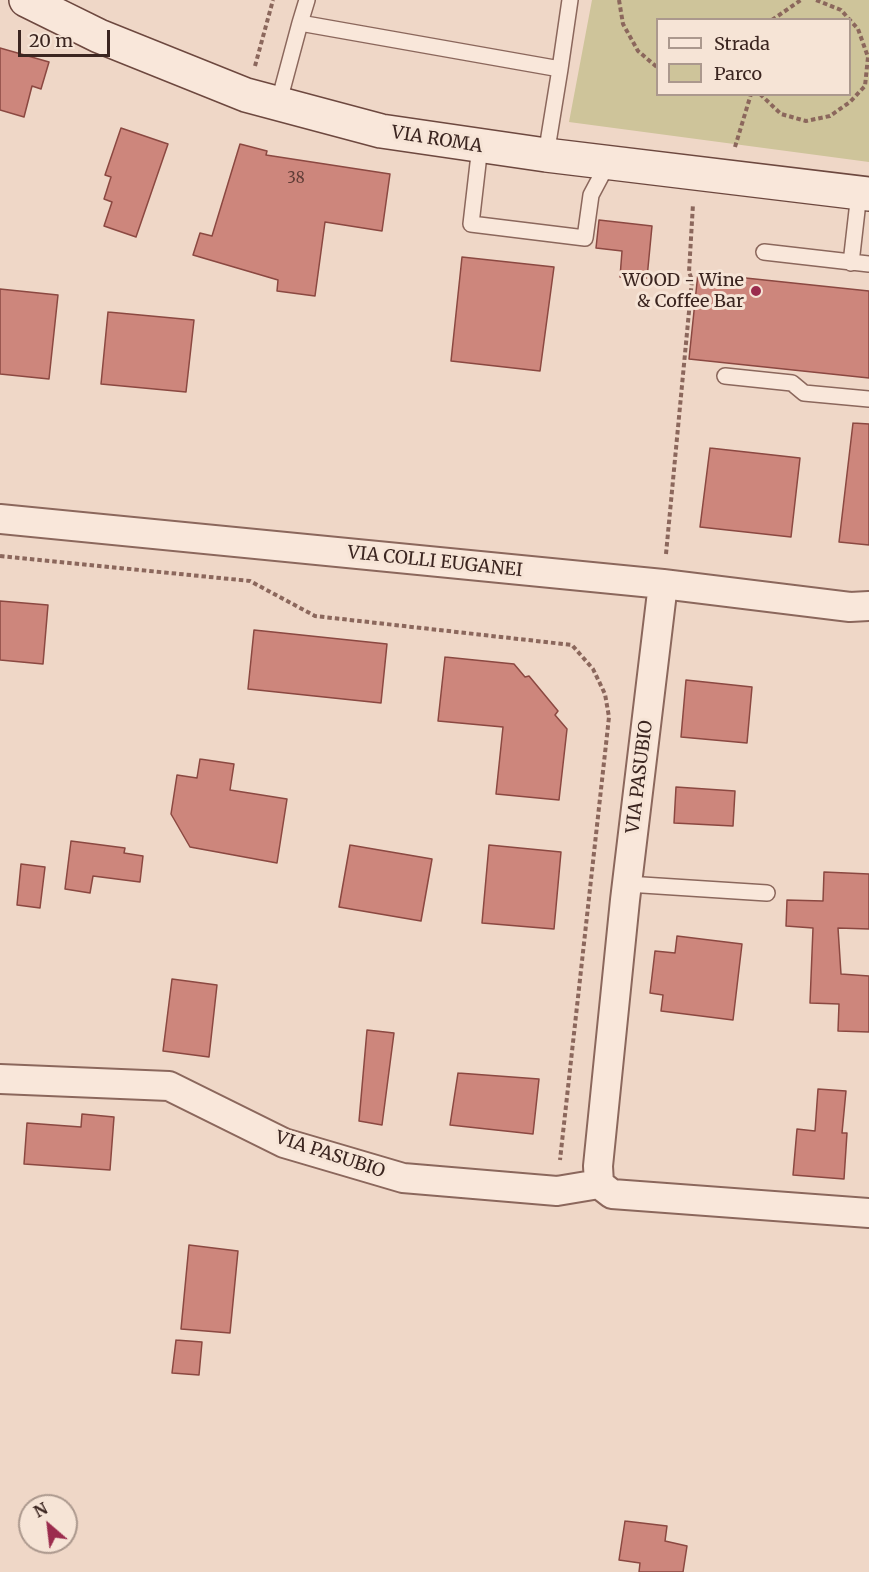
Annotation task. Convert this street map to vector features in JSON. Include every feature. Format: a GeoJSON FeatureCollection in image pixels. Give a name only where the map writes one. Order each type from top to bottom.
{"type":"FeatureCollection","features":[{"type":"Feature","properties":{"kind":"main road","name":"VIA ROMA"},"geometry":{"type":"LineString","coordinates":[[26,0],[99,36],[172,67],[278,105],[381,131],[608,163],[864,193]]}},
{"type":"Feature","properties":{"kind":"street","name":"VIA COLLI EUGANEI"},"geometry":{"type":"LineString","coordinates":[[0,519],[663,584],[863,609]]}},
{"type":"Feature","properties":{"kind":"street","name":"VIA PASUBIO"},"geometry":{"type":"LineString","coordinates":[[0,1079],[169,1086],[284,1143],[403,1178],[556,1191],[599,1184],[598,1166],[627,884],[663,584]]}},
{"type":"Feature","properties":{"kind":"street"},"geometry":{"type":"LineString","coordinates":[[599,1184],[612,1194],[869,1213]]}},
{"type":"Feature","properties":{"kind":"lane"},"geometry":{"type":"LineString","coordinates":[[278,105],[307,0]]}},
{"type":"Feature","properties":{"kind":"lane"},"geometry":{"type":"LineString","coordinates":[[546,155],[570,0]]}},
{"type":"Feature","properties":{"kind":"lane"},"geometry":{"type":"LineString","coordinates":[[300,22],[560,69]]}},
{"type":"Feature","properties":{"kind":"lane"},"geometry":{"type":"LineString","coordinates":[[480,146],[471,224],[585,238],[591,195],[608,163]]}},
{"type":"Feature","properties":{"kind":"lane"},"geometry":{"type":"LineString","coordinates":[[851,263],[864,193]]}},
{"type":"Feature","properties":{"kind":"lane"},"geometry":{"type":"LineString","coordinates":[[764,252],[869,264]]}},
{"type":"Feature","properties":{"kind":"lane"},"geometry":{"type":"LineString","coordinates":[[725,376],[792,384],[804,393],[869,399]]}},
{"type":"Feature","properties":{"kind":"lane"},"geometry":{"type":"LineString","coordinates":[[627,884],[767,893]]}},
{"type":"Feature","properties":{"kind":"path"},"geometry":{"type":"LineString","coordinates":[[254,72],[273,0]]}},
{"type":"Feature","properties":{"kind":"path"},"geometry":{"type":"LineString","coordinates":[[619,0],[623,24],[638,51],[656,67]]}},
{"type":"Feature","properties":{"kind":"path"},"geometry":{"type":"LineString","coordinates":[[775,18],[801,0]]}},
{"type":"Feature","properties":{"kind":"path"},"geometry":{"type":"LineString","coordinates":[[816,0],[842,10],[849,18]]}},
{"type":"Feature","properties":{"kind":"path"},"geometry":{"type":"LineString","coordinates":[[762,96],[781,114],[806,122],[830,116],[850,102],[865,86],[868,57],[858,29],[851,21]]}},
{"type":"Feature","properties":{"kind":"path"},"geometry":{"type":"LineString","coordinates":[[733,153],[750,96]]}},
{"type":"Feature","properties":{"kind":"path"},"geometry":{"type":"LineString","coordinates":[[663,584],[692,280],[689,272],[694,197]]}},
{"type":"Feature","properties":{"kind":"path"},"geometry":{"type":"LineString","coordinates":[[0,556],[250,581],[315,616],[572,645],[593,669],[605,694],[609,717],[560,1162]]}},
{"type":"Feature","properties":{"kind":"green space"},"geometry":{"type":"Polygon","coordinates":[[[592,0],[869,0],[869,162],[569,122],[592,0]]]}},
{"type":"Feature","properties":{"kind":"building"},"geometry":{"type":"Polygon","coordinates":[[[0,48],[49,62],[41,89],[32,86],[24,117],[0,110],[0,48]]]}},
{"type":"Feature","properties":{"kind":"building"},"geometry":{"type":"Polygon","coordinates":[[[121,128],[168,144],[136,237],[104,226],[112,202],[104,199],[111,177],[105,175],[121,128]]]}},
{"type":"Feature","properties":{"kind":"building"},"geometry":{"type":"Polygon","coordinates":[[[240,144],[267,151],[266,155],[390,174],[382,231],[325,222],[315,296],[277,291],[278,280],[193,255],[200,233],[212,236],[240,144]]]}},
{"type":"Feature","properties":{"kind":"building"},"geometry":{"type":"Polygon","coordinates":[[[599,220],[652,226],[647,278],[620,277],[622,251],[596,248],[599,220]]]}},
{"type":"Feature","properties":{"kind":"building"},"geometry":{"type":"Polygon","coordinates":[[[462,257],[554,267],[540,371],[451,361],[462,257]]]}},
{"type":"Feature","properties":{"kind":"building"},"geometry":{"type":"Polygon","coordinates":[[[698,273],[869,291],[869,378],[689,359],[698,273]]]}},
{"type":"Feature","properties":{"kind":"building"},"geometry":{"type":"Polygon","coordinates":[[[0,289],[58,295],[49,379],[0,374],[0,289]]]}},
{"type":"Feature","properties":{"kind":"building"},"geometry":{"type":"Polygon","coordinates":[[[108,312],[194,320],[186,392],[101,384],[108,312]]]}},
{"type":"Feature","properties":{"kind":"building"},"geometry":{"type":"Polygon","coordinates":[[[853,423],[869,424],[869,545],[839,542],[853,423]]]}},
{"type":"Feature","properties":{"kind":"building"},"geometry":{"type":"Polygon","coordinates":[[[710,448],[800,458],[791,537],[700,527],[710,448]]]}},
{"type":"Feature","properties":{"kind":"building"},"geometry":{"type":"Polygon","coordinates":[[[0,601],[48,605],[43,664],[0,660],[0,601]]]}},
{"type":"Feature","properties":{"kind":"building"},"geometry":{"type":"Polygon","coordinates":[[[254,630],[387,644],[381,703],[248,689],[254,630]]]}},
{"type":"Feature","properties":{"kind":"building"},"geometry":{"type":"Polygon","coordinates":[[[445,657],[514,664],[525,677],[529,676],[558,711],[555,715],[567,729],[559,800],[496,794],[503,727],[438,721],[445,657]]]}},
{"type":"Feature","properties":{"kind":"building"},"geometry":{"type":"Polygon","coordinates":[[[686,680],[752,687],[747,743],[681,737],[686,680]]]}},
{"type":"Feature","properties":{"kind":"building"},"geometry":{"type":"Polygon","coordinates":[[[200,759],[234,764],[230,790],[287,799],[277,863],[190,847],[171,814],[177,775],[197,778],[200,759]]]}},
{"type":"Feature","properties":{"kind":"building"},"geometry":{"type":"Polygon","coordinates":[[[676,787],[735,791],[733,826],[674,823],[676,787]]]}},
{"type":"Feature","properties":{"kind":"building"},"geometry":{"type":"Polygon","coordinates":[[[71,841],[125,848],[124,853],[143,856],[140,882],[93,876],[90,893],[65,889],[71,841]]]}},
{"type":"Feature","properties":{"kind":"building"},"geometry":{"type":"Polygon","coordinates":[[[350,845],[432,859],[421,921],[339,907],[350,845]]]}},
{"type":"Feature","properties":{"kind":"building"},"geometry":{"type":"Polygon","coordinates":[[[489,845],[561,852],[554,929],[482,923],[489,845]]]}},
{"type":"Feature","properties":{"kind":"building"},"geometry":{"type":"Polygon","coordinates":[[[21,864],[45,867],[40,908],[17,905],[21,864]]]}},
{"type":"Feature","properties":{"kind":"building"},"geometry":{"type":"Polygon","coordinates":[[[824,872],[869,874],[869,929],[838,928],[841,974],[869,976],[869,1032],[838,1031],[839,1004],[810,1003],[813,928],[786,926],[787,900],[823,901],[824,872]]]}},
{"type":"Feature","properties":{"kind":"building"},"geometry":{"type":"Polygon","coordinates":[[[677,936],[742,944],[733,1020],[661,1011],[663,995],[650,993],[655,951],[675,953],[677,936]]]}},
{"type":"Feature","properties":{"kind":"building"},"geometry":{"type":"Polygon","coordinates":[[[172,979],[217,985],[209,1057],[163,1051],[172,979]]]}},
{"type":"Feature","properties":{"kind":"building"},"geometry":{"type":"Polygon","coordinates":[[[367,1030],[394,1033],[382,1125],[359,1121],[367,1030]]]}},
{"type":"Feature","properties":{"kind":"building"},"geometry":{"type":"Polygon","coordinates":[[[458,1073],[539,1079],[533,1134],[450,1125],[458,1073]]]}},
{"type":"Feature","properties":{"kind":"building"},"geometry":{"type":"Polygon","coordinates":[[[818,1089],[846,1091],[842,1133],[847,1133],[844,1179],[793,1175],[797,1129],[815,1131],[818,1089]]]}},
{"type":"Feature","properties":{"kind":"building"},"geometry":{"type":"Polygon","coordinates":[[[82,1114],[114,1117],[110,1170],[24,1164],[27,1123],[81,1127],[82,1114]]]}},
{"type":"Feature","properties":{"kind":"building"},"geometry":{"type":"Polygon","coordinates":[[[189,1245],[238,1251],[230,1333],[181,1329],[189,1245]]]}},
{"type":"Feature","properties":{"kind":"building"},"geometry":{"type":"Polygon","coordinates":[[[176,1340],[202,1342],[199,1375],[172,1373],[176,1340]]]}},
{"type":"Feature","properties":{"kind":"building"},"geometry":{"type":"Polygon","coordinates":[[[625,1521],[667,1526],[665,1541],[687,1546],[683,1572],[639,1572],[640,1563],[619,1560],[625,1521]]]}},
{"type":"Feature","properties":{"kind":"place","name":"WOOD - Wine & Coffee Bar"},"geometry":{"type":"Point","coordinates":[756,291]}}]}
